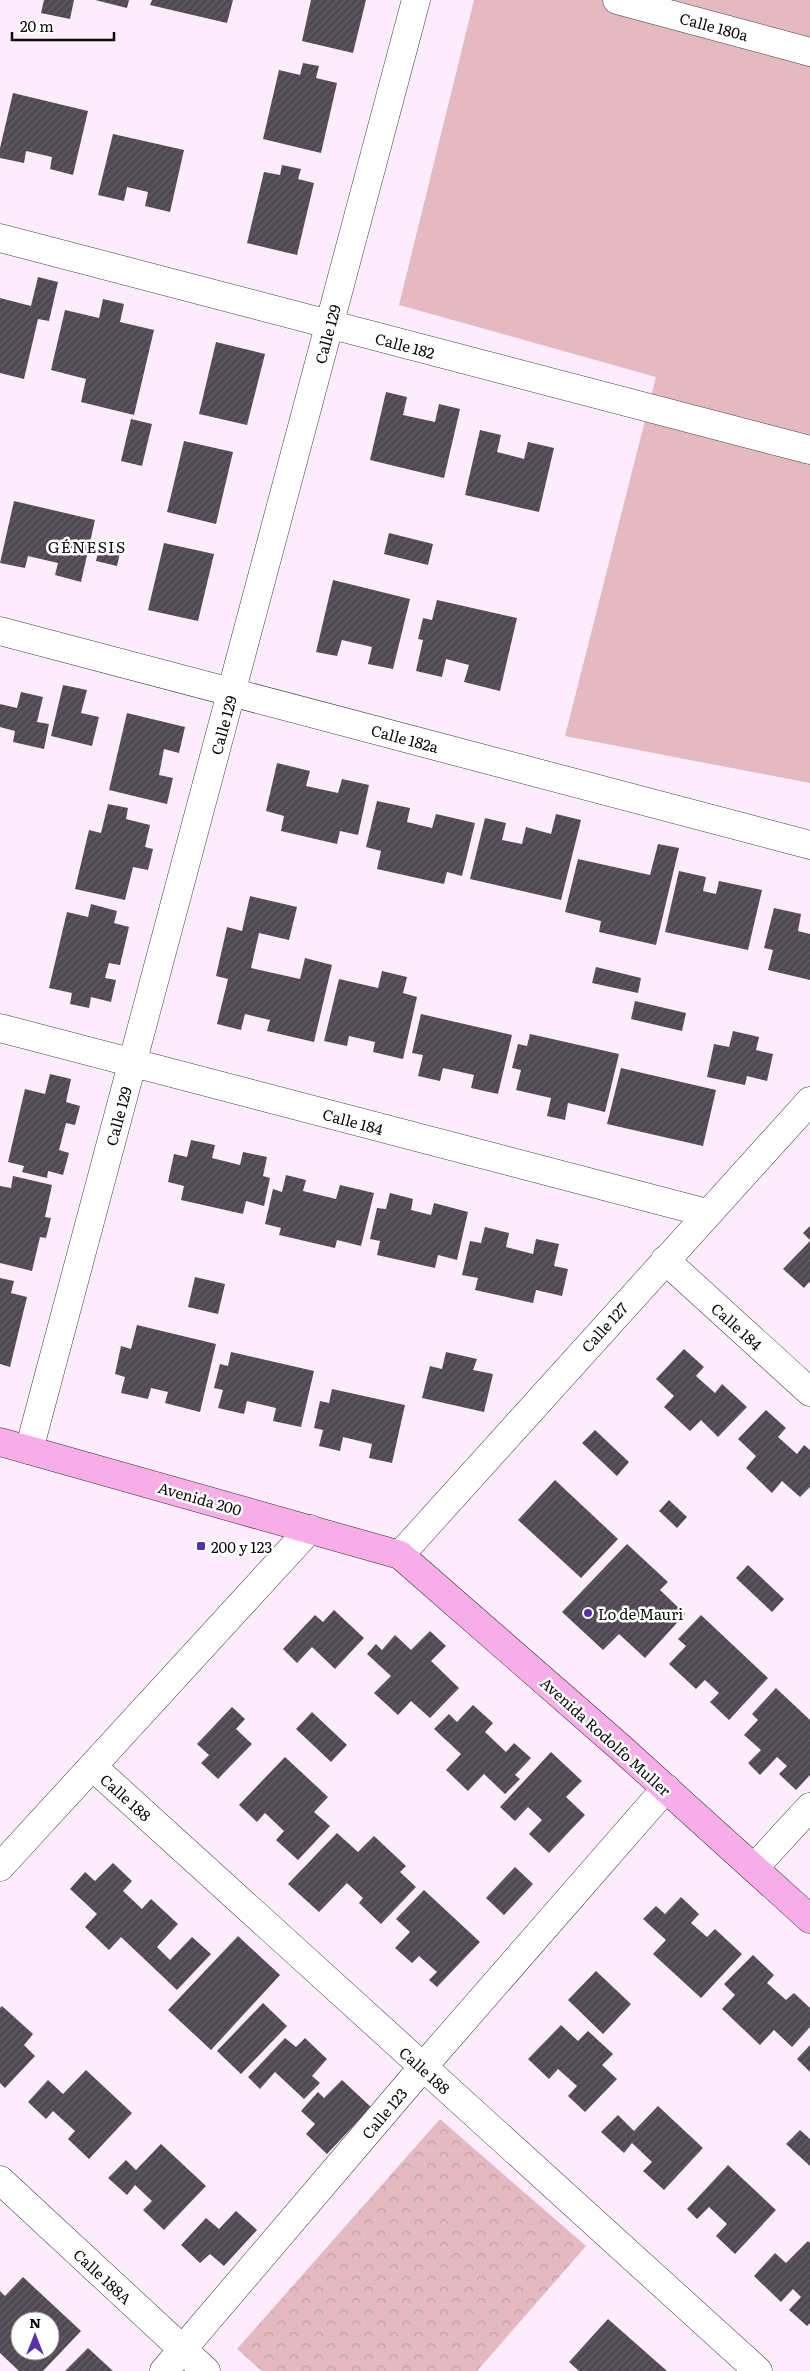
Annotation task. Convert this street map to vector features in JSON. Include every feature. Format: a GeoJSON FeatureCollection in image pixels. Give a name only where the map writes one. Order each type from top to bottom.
{"type":"FeatureCollection","features":[{"type":"Feature","properties":{"kind":"main road","name":"Avenida 200"},"geometry":{"type":"LineString","coordinates":[[0,1442],[400,1555]]}},
{"type":"Feature","properties":{"kind":"main road","name":"Avenida Rodolfo Muller"},"geometry":{"type":"LineString","coordinates":[[400,1555],[666,1788],[810,1919]]}},
{"type":"Feature","properties":{"kind":"street","name":"Calle 129"},"geometry":{"type":"LineString","coordinates":[[29,1450],[416,0]]}},
{"type":"Feature","properties":{"kind":"street","name":"Calle 180a"},"geometry":{"type":"LineString","coordinates":[[617,0],[810,52]]}},
{"type":"Feature","properties":{"kind":"street","name":"Calle 182"},"geometry":{"type":"LineString","coordinates":[[0,238],[810,450]]}},
{"type":"Feature","properties":{"kind":"street","name":"Calle 182a"},"geometry":{"type":"LineString","coordinates":[[0,632],[810,845]]}},
{"type":"Feature","properties":{"kind":"street","name":"Calle 184"},"geometry":{"type":"LineString","coordinates":[[0,1028],[707,1213]]}},
{"type":"Feature","properties":{"kind":"street","name":"Calle 127"},"geometry":{"type":"LineString","coordinates":[[400,1555],[810,1101]]}},
{"type":"Feature","properties":{"kind":"street","name":"Calle 184"},"geometry":{"type":"LineString","coordinates":[[665,1260],[810,1392]]}},
{"type":"Feature","properties":{"kind":"street"},"geometry":{"type":"LineString","coordinates":[[0,1867],[310,1530]]}},
{"type":"Feature","properties":{"kind":"street","name":"Calle 188"},"geometry":{"type":"LineString","coordinates":[[93,1767],[422,2068],[758,2371]]}},
{"type":"Feature","properties":{"kind":"street","name":"Calle 123"},"geometry":{"type":"LineString","coordinates":[[164,2371],[422,2068],[666,1788]]}},
{"type":"Feature","properties":{"kind":"street"},"geometry":{"type":"LineString","coordinates":[[754,1868],[810,1807]]}},
{"type":"Feature","properties":{"kind":"street","name":"Calle 188A"},"geometry":{"type":"LineString","coordinates":[[0,2180],[206,2371]]}},
{"type":"Feature","properties":{"kind":"green space"},"geometry":{"type":"Polygon","coordinates":[[[474,0],[810,0],[810,783],[565,736],[656,377],[399,305],[474,0]]]}},
{"type":"Feature","properties":{"kind":"green space"},"geometry":{"type":"Polygon","coordinates":[[[440,2119],[586,2246],[477,2371],[262,2371],[237,2349],[440,2119]]]}},
{"type":"Feature","properties":{"kind":"building"},"geometry":{"type":"Polygon","coordinates":[[[44,0],[74,0],[70,19],[41,13],[44,0]]]}},
{"type":"Feature","properties":{"kind":"building"},"geometry":{"type":"Polygon","coordinates":[[[95,0],[129,0],[127,8],[95,0]]]}},
{"type":"Feature","properties":{"kind":"building"},"geometry":{"type":"Polygon","coordinates":[[[152,0],[233,0],[227,23],[150,5],[152,0]]]}},
{"type":"Feature","properties":{"kind":"building"},"geometry":{"type":"Polygon","coordinates":[[[311,0],[366,0],[353,53],[302,41],[311,0]]]}},
{"type":"Feature","properties":{"kind":"building"},"geometry":{"type":"Polygon","coordinates":[[[303,63],[319,66],[316,78],[337,83],[321,153],[263,139],[279,70],[300,75],[303,63]]]}},
{"type":"Feature","properties":{"kind":"building"},"geometry":{"type":"Polygon","coordinates":[[[13,93],[88,111],[73,175],[50,169],[52,157],[26,151],[24,163],[0,158],[0,148],[13,93]]]}},
{"type":"Feature","properties":{"kind":"building"},"geometry":{"type":"Polygon","coordinates":[[[113,134],[184,150],[170,212],[145,206],[148,192],[127,187],[124,201],[98,195],[113,134]]]}},
{"type":"Feature","properties":{"kind":"building"},"geometry":{"type":"Polygon","coordinates":[[[282,165],[301,169],[298,179],[314,183],[297,255],[247,243],[264,172],[280,175],[282,165]]]}},
{"type":"Feature","properties":{"kind":"building"},"geometry":{"type":"Polygon","coordinates":[[[38,277],[58,282],[49,321],[38,319],[24,379],[0,373],[0,298],[31,306],[38,277]]]}},
{"type":"Feature","properties":{"kind":"building"},"geometry":{"type":"Polygon","coordinates":[[[103,299],[124,304],[120,322],[154,330],[134,415],[81,402],[86,379],[51,370],[65,310],[99,318],[103,299]]]}},
{"type":"Feature","properties":{"kind":"building"},"geometry":{"type":"Polygon","coordinates":[[[216,342],[265,354],[247,425],[199,414],[216,342]]]}},
{"type":"Feature","properties":{"kind":"building"},"geometry":{"type":"Polygon","coordinates":[[[386,392],[407,397],[403,415],[435,422],[439,404],[460,409],[444,478],[370,460],[386,392]]]}},
{"type":"Feature","properties":{"kind":"building"},"geometry":{"type":"Polygon","coordinates":[[[131,419],[152,424],[142,466],[121,461],[131,419]]]}},
{"type":"Feature","properties":{"kind":"building"},"geometry":{"type":"Polygon","coordinates":[[[480,430],[501,435],[497,452],[524,459],[528,442],[554,448],[539,512],[465,495],[480,430]]]}},
{"type":"Feature","properties":{"kind":"building"},"geometry":{"type":"Polygon","coordinates":[[[184,441],[233,452],[216,524],[167,512],[184,441]]]}},
{"type":"Feature","properties":{"kind":"building"},"geometry":{"type":"Polygon","coordinates":[[[14,501],[95,520],[81,582],[55,575],[58,563],[28,556],[25,568],[0,563],[14,501]]]}},
{"type":"Feature","properties":{"kind":"building"},"geometry":{"type":"Polygon","coordinates":[[[389,533],[433,544],[428,565],[384,554],[389,533]]]}},
{"type":"Feature","properties":{"kind":"building"},"geometry":{"type":"Polygon","coordinates":[[[101,540],[122,544],[117,566],[96,561],[101,540]]]}},
{"type":"Feature","properties":{"kind":"building"},"geometry":{"type":"Polygon","coordinates":[[[164,543],[214,554],[198,621],[148,610],[164,543]]]}},
{"type":"Feature","properties":{"kind":"building"},"geometry":{"type":"Polygon","coordinates":[[[333,580],[410,599],[393,669],[368,664],[372,647],[342,640],[337,656],[316,652],[333,580]]]}},
{"type":"Feature","properties":{"kind":"building"},"geometry":{"type":"Polygon","coordinates":[[[437,600],[517,618],[500,691],[464,682],[469,665],[446,659],[442,677],[416,671],[423,640],[418,639],[423,618],[432,620],[437,600]]]}},
{"type":"Feature","properties":{"kind":"building"},"geometry":{"type":"Polygon","coordinates":[[[63,685],[87,690],[81,713],[99,717],[92,746],[51,736],[63,685]]]}},
{"type":"Feature","properties":{"kind":"building"},"geometry":{"type":"Polygon","coordinates":[[[21,692],[43,697],[37,722],[49,724],[44,749],[13,742],[15,731],[0,727],[0,704],[17,708],[21,692]]]}},
{"type":"Feature","properties":{"kind":"building"},"geometry":{"type":"Polygon","coordinates":[[[127,713],[185,727],[179,753],[164,749],[159,775],[173,778],[167,804],[109,790],[127,713]]]}},
{"type":"Feature","properties":{"kind":"building"},"geometry":{"type":"Polygon","coordinates":[[[277,763],[310,771],[306,786],[338,793],[342,779],[369,785],[358,835],[340,831],[337,844],[281,831],[284,816],[266,811],[277,763]]]}},
{"type":"Feature","properties":{"kind":"building"},"geometry":{"type":"Polygon","coordinates":[[[377,801],[410,808],[407,822],[432,828],[436,814],[475,823],[462,876],[447,872],[444,884],[377,869],[381,851],[366,847],[377,801]]]}},
{"type":"Feature","properties":{"kind":"building"},"geometry":{"type":"Polygon","coordinates":[[[108,804],[128,808],[126,819],[150,825],[145,847],[153,849],[148,870],[133,867],[125,900],[75,889],[89,830],[101,833],[108,804]]]}},
{"type":"Feature","properties":{"kind":"building"},"geometry":{"type":"Polygon","coordinates":[[[556,814],[581,820],[561,900],[470,879],[485,818],[506,823],[502,840],[522,844],[526,827],[551,834],[556,814]]]}},
{"type":"Feature","properties":{"kind":"building"},"geometry":{"type":"Polygon","coordinates":[[[658,844],[679,848],[656,945],[599,932],[601,921],[565,912],[578,859],[650,875],[658,844]]]}},
{"type":"Feature","properties":{"kind":"building"},"geometry":{"type":"Polygon","coordinates":[[[679,871],[706,877],[703,891],[716,894],[719,881],[762,890],[748,950],[665,932],[679,871]]]}},
{"type":"Feature","properties":{"kind":"building"},"geometry":{"type":"Polygon","coordinates":[[[250,896],[297,907],[289,940],[259,933],[251,968],[300,979],[305,958],[332,965],[314,1042],[267,1031],[270,1020],[245,1014],[241,1030],[217,1024],[228,979],[216,976],[227,927],[242,931],[250,896]]]}},
{"type":"Feature","properties":{"kind":"building"},"geometry":{"type":"Polygon","coordinates":[[[91,904],[117,911],[114,923],[129,927],[120,965],[109,963],[105,978],[116,980],[111,1002],[91,997],[89,1008],[70,1004],[72,993],[49,988],[67,912],[88,917],[91,904]]]}},
{"type":"Feature","properties":{"kind":"building"},"geometry":{"type":"Polygon","coordinates":[[[774,908],[801,914],[798,931],[810,934],[810,980],[768,970],[773,950],[764,948],[774,908]]]}},
{"type":"Feature","properties":{"kind":"building"},"geometry":{"type":"Polygon","coordinates":[[[596,967],[641,978],[638,993],[592,983],[596,967]]]}},
{"type":"Feature","properties":{"kind":"building"},"geometry":{"type":"Polygon","coordinates":[[[382,971],[407,977],[403,993],[417,997],[403,1059],[373,1052],[375,1042],[349,1036],[347,1046],[324,1041],[339,979],[378,988],[382,971]]]}},
{"type":"Feature","properties":{"kind":"building"},"geometry":{"type":"Polygon","coordinates":[[[635,1001],[686,1013],[682,1031],[631,1019],[635,1001]]]}},
{"type":"Feature","properties":{"kind":"building"},"geometry":{"type":"Polygon","coordinates":[[[421,1014],[512,1035],[498,1094],[471,1088],[474,1075],[443,1068],[440,1081],[418,1076],[423,1055],[412,1053],[421,1014]]]}},
{"type":"Feature","properties":{"kind":"building"},"geometry":{"type":"Polygon","coordinates":[[[733,1031],[759,1037],[756,1050],[773,1054],[767,1081],[747,1076],[745,1085],[707,1077],[714,1044],[729,1047],[733,1031]]]}},
{"type":"Feature","properties":{"kind":"building"},"geometry":{"type":"Polygon","coordinates":[[[530,1034],[619,1054],[605,1112],[568,1103],[565,1120],[547,1116],[551,1098],[516,1090],[521,1070],[512,1068],[518,1044],[527,1046],[530,1034]]]}},
{"type":"Feature","properties":{"kind":"building"},"geometry":{"type":"Polygon","coordinates":[[[621,1068],[716,1090],[703,1146],[607,1124],[621,1068]]]}},
{"type":"Feature","properties":{"kind":"building"},"geometry":{"type":"Polygon","coordinates":[[[50,1074],[71,1079],[66,1102],[80,1106],[75,1125],[66,1123],[59,1150],[69,1153],[63,1175],[48,1171],[47,1178],[22,1172],[24,1166],[8,1162],[25,1089],[45,1094],[50,1074]]]}},
{"type":"Feature","properties":{"kind":"building"},"geometry":{"type":"Polygon","coordinates":[[[191,1140],[215,1145],[212,1158],[240,1165],[243,1152],[267,1157],[263,1176],[270,1178],[264,1206],[246,1201],[243,1214],[181,1200],[184,1186],[168,1182],[174,1154],[187,1157],[191,1140]]]}},
{"type":"Feature","properties":{"kind":"building"},"geometry":{"type":"Polygon","coordinates":[[[286,1175],[306,1180],[303,1191],[336,1199],[340,1185],[374,1193],[361,1246],[337,1240],[335,1248],[279,1235],[281,1228],[265,1224],[273,1189],[282,1192],[286,1175]]]}},
{"type":"Feature","properties":{"kind":"building"},"geometry":{"type":"Polygon","coordinates":[[[13,1176],[52,1185],[45,1217],[51,1218],[46,1238],[40,1237],[32,1271],[0,1263],[0,1186],[11,1188],[13,1176]]]}},
{"type":"Feature","properties":{"kind":"building"},"geometry":{"type":"Polygon","coordinates":[[[390,1193],[413,1199],[411,1210],[431,1215],[434,1203],[468,1212],[457,1260],[438,1255],[435,1268],[377,1255],[380,1241],[370,1239],[377,1208],[386,1209],[390,1193]]]}},
{"type":"Feature","properties":{"kind":"building"},"geometry":{"type":"Polygon","coordinates":[[[810,1226],[810,1240],[803,1233],[810,1226]]]}},
{"type":"Feature","properties":{"kind":"building"},"geometry":{"type":"Polygon","coordinates":[[[485,1227],[509,1233],[506,1247],[533,1254],[536,1239],[559,1244],[554,1266],[568,1269],[562,1296],[536,1290],[533,1303],[475,1290],[478,1278],[462,1275],[470,1241],[481,1243],[485,1227]]]}},
{"type":"Feature","properties":{"kind":"building"},"geometry":{"type":"Polygon","coordinates":[[[810,1241],[810,1284],[809,1282],[804,1288],[783,1269],[810,1241]]]}},
{"type":"Feature","properties":{"kind":"building"},"geometry":{"type":"Polygon","coordinates":[[[195,1277],[225,1284],[218,1314],[188,1307],[195,1277]]]}},
{"type":"Feature","properties":{"kind":"building"},"geometry":{"type":"Polygon","coordinates":[[[0,1278],[14,1281],[11,1293],[27,1297],[10,1367],[0,1364],[0,1278]]]}},
{"type":"Feature","properties":{"kind":"building"},"geometry":{"type":"Polygon","coordinates":[[[137,1325],[216,1344],[200,1412],[165,1403],[168,1392],[151,1388],[148,1399],[121,1393],[125,1377],[115,1374],[121,1346],[131,1349],[137,1325]]]}},
{"type":"Feature","properties":{"kind":"building"},"geometry":{"type":"Polygon","coordinates":[[[684,1349],[704,1367],[696,1376],[715,1393],[722,1384],[747,1407],[718,1437],[701,1420],[690,1431],[664,1407],[674,1396],[656,1379],[684,1349]]]}},
{"type":"Feature","properties":{"kind":"building"},"geometry":{"type":"Polygon","coordinates":[[[231,1352],[314,1371],[301,1427],[273,1421],[276,1408],[247,1401],[244,1414],[218,1408],[223,1390],[214,1388],[220,1364],[228,1366],[231,1352]]]}},
{"type":"Feature","properties":{"kind":"building"},"geometry":{"type":"Polygon","coordinates":[[[446,1352],[477,1359],[473,1370],[493,1374],[484,1412],[422,1398],[430,1366],[442,1369],[446,1352]]]}},
{"type":"Feature","properties":{"kind":"building"},"geometry":{"type":"Polygon","coordinates":[[[332,1389],[405,1405],[392,1463],[369,1458],[372,1444],[343,1437],[340,1451],[319,1446],[323,1430],[314,1428],[320,1401],[329,1403],[332,1389]]]}},
{"type":"Feature","properties":{"kind":"building"},"geometry":{"type":"Polygon","coordinates":[[[766,1410],[786,1428],[778,1437],[797,1454],[804,1445],[810,1450],[810,1487],[800,1497],[782,1481],[772,1493],[746,1468],[756,1456],[738,1439],[766,1410]]]}},
{"type":"Feature","properties":{"kind":"building"},"geometry":{"type":"Polygon","coordinates":[[[595,1430],[629,1462],[617,1476],[582,1443],[595,1430]]]}},
{"type":"Feature","properties":{"kind":"building"},"geometry":{"type":"Polygon","coordinates":[[[555,1480],[618,1539],[581,1578],[518,1520],[555,1480]]]}},
{"type":"Feature","properties":{"kind":"building"},"geometry":{"type":"Polygon","coordinates":[[[669,1500],[687,1517],[677,1528],[659,1511],[669,1500]]]}},
{"type":"Feature","properties":{"kind":"building"},"geometry":{"type":"Polygon","coordinates":[[[627,1544],[668,1582],[660,1590],[685,1614],[645,1658],[619,1634],[603,1650],[562,1612],[627,1544]]]}},
{"type":"Feature","properties":{"kind":"building"},"geometry":{"type":"Polygon","coordinates":[[[748,1565],[784,1599],[772,1612],[736,1578],[748,1565]]]}},
{"type":"Feature","properties":{"kind":"building"},"geometry":{"type":"Polygon","coordinates":[[[334,1610],[364,1638],[335,1669],[312,1647],[297,1663],[283,1649],[315,1615],[323,1622],[334,1610]]]}},
{"type":"Feature","properties":{"kind":"building"},"geometry":{"type":"Polygon","coordinates":[[[701,1615],[768,1678],[729,1720],[710,1702],[719,1693],[705,1680],[696,1689],[669,1664],[686,1646],[678,1639],[701,1615]]]}},
{"type":"Feature","properties":{"kind":"building"},"geometry":{"type":"Polygon","coordinates":[[[430,1631],[446,1646],[431,1661],[459,1688],[430,1718],[411,1701],[398,1715],[374,1693],[391,1676],[367,1654],[376,1644],[382,1650],[395,1635],[411,1650],[430,1631]]]}},
{"type":"Feature","properties":{"kind":"building"},"geometry":{"type":"Polygon","coordinates":[[[776,1688],[810,1720],[810,1775],[796,1790],[779,1774],[787,1766],[777,1757],[760,1775],[748,1763],[761,1750],[744,1735],[758,1720],[752,1714],[776,1688]]]}},
{"type":"Feature","properties":{"kind":"building"},"geometry":{"type":"Polygon","coordinates":[[[473,1705],[493,1723],[485,1732],[506,1752],[514,1743],[531,1758],[515,1775],[520,1779],[505,1794],[484,1774],[468,1791],[446,1770],[461,1754],[434,1729],[449,1714],[457,1722],[473,1705]]]}},
{"type":"Feature","properties":{"kind":"building"},"geometry":{"type":"Polygon","coordinates":[[[232,1707],[245,1719],[236,1729],[252,1744],[218,1779],[201,1763],[209,1755],[197,1744],[232,1707]]]}},
{"type":"Feature","properties":{"kind":"building"},"geometry":{"type":"Polygon","coordinates":[[[312,1712],[347,1745],[331,1762],[296,1729],[312,1712]]]}},
{"type":"Feature","properties":{"kind":"building"},"geometry":{"type":"Polygon","coordinates":[[[551,1752],[582,1781],[566,1797],[585,1815],[549,1853],[529,1834],[542,1820],[528,1807],[515,1821],[500,1807],[551,1752]]]}},
{"type":"Feature","properties":{"kind":"building"},"geometry":{"type":"Polygon","coordinates":[[[285,1757],[328,1797],[314,1812],[330,1826],[298,1860],[276,1840],[284,1831],[265,1813],[257,1822],[239,1805],[285,1757]]]}},
{"type":"Feature","properties":{"kind":"building"},"geometry":{"type":"Polygon","coordinates":[[[337,1833],[358,1852],[374,1836],[406,1866],[400,1872],[416,1887],[381,1924],[359,1903],[363,1898],[347,1883],[319,1912],[288,1884],[337,1833]]]}},
{"type":"Feature","properties":{"kind":"building"},"geometry":{"type":"Polygon","coordinates":[[[113,1863],[132,1881],[123,1891],[142,1909],[151,1899],[178,1924],[157,1947],[170,1960],[192,1937],[211,1954],[177,1990],[121,1937],[109,1950],[85,1927],[97,1914],[70,1889],[85,1872],[95,1881],[113,1863]]]}},
{"type":"Feature","properties":{"kind":"building"},"geometry":{"type":"Polygon","coordinates":[[[515,1867],[533,1884],[504,1915],[486,1898],[515,1867]]]}},
{"type":"Feature","properties":{"kind":"building"},"geometry":{"type":"Polygon","coordinates":[[[424,1890],[480,1942],[437,1987],[429,1980],[437,1972],[419,1956],[412,1963],[395,1948],[410,1932],[396,1919],[424,1890]]]}},
{"type":"Feature","properties":{"kind":"building"},"geometry":{"type":"Polygon","coordinates":[[[681,1897],[699,1914],[691,1923],[707,1937],[715,1929],[742,1954],[701,1998],[653,1954],[666,1940],[643,1919],[656,1906],[665,1914],[681,1897]]]}},
{"type":"Feature","properties":{"kind":"building"},"geometry":{"type":"Polygon","coordinates":[[[238,1936],[280,1975],[211,2050],[168,2010],[238,1936]]]}},
{"type":"Feature","properties":{"kind":"building"},"geometry":{"type":"Polygon","coordinates":[[[753,1955],[774,1975],[767,1983],[786,2000],[794,1993],[810,2008],[810,2027],[792,2047],[774,2030],[760,2045],[722,2009],[735,1995],[724,1984],[753,1955]]]}},
{"type":"Feature","properties":{"kind":"building"},"geometry":{"type":"Polygon","coordinates":[[[596,1971],[631,2004],[603,2034],[568,2000],[596,1971]]]}},
{"type":"Feature","properties":{"kind":"building"},"geometry":{"type":"Polygon","coordinates":[[[263,2003],[287,2026],[241,2074],[217,2051],[263,2003]]]}},
{"type":"Feature","properties":{"kind":"building"},"geometry":{"type":"Polygon","coordinates":[[[2,2006],[33,2034],[24,2045],[35,2056],[5,2088],[0,2083],[0,2008],[2,2006]]]}},
{"type":"Feature","properties":{"kind":"building"},"geometry":{"type":"Polygon","coordinates":[[[561,2025],[578,2041],[588,2031],[613,2054],[602,2065],[617,2079],[585,2112],[568,2096],[577,2086],[558,2069],[549,2079],[528,2059],[561,2025]]]}},
{"type":"Feature","properties":{"kind":"building"},"geometry":{"type":"Polygon","coordinates":[[[285,2038],[296,2047],[305,2038],[327,2059],[312,2076],[320,2083],[304,2099],[275,2072],[260,2089],[248,2077],[285,2038]]]}},
{"type":"Feature","properties":{"kind":"building"},"geometry":{"type":"Polygon","coordinates":[[[810,2045],[810,2072],[797,2059],[810,2045]]]}},
{"type":"Feature","properties":{"kind":"building"},"geometry":{"type":"Polygon","coordinates":[[[86,2070],[132,2113],[89,2159],[68,2139],[75,2131],[53,2111],[46,2119],[28,2102],[48,2080],[63,2094],[86,2070]]]}},
{"type":"Feature","properties":{"kind":"building"},"geometry":{"type":"Polygon","coordinates":[[[342,2080],[371,2107],[327,2154],[306,2134],[315,2124],[301,2111],[318,2092],[324,2098],[342,2080]]]}},
{"type":"Feature","properties":{"kind":"building"},"geometry":{"type":"Polygon","coordinates":[[[658,2106],[703,2148],[664,2190],[643,2171],[652,2162],[632,2143],[624,2153],[601,2132],[618,2115],[634,2131],[658,2106]]]}},
{"type":"Feature","properties":{"kind":"building"},"geometry":{"type":"Polygon","coordinates":[[[800,2130],[810,2139],[810,2166],[786,2144],[800,2130]]]}},
{"type":"Feature","properties":{"kind":"building"},"geometry":{"type":"Polygon","coordinates":[[[161,2144],[206,2186],[164,2230],[143,2210],[152,2201],[135,2185],[127,2195],[108,2178],[126,2160],[136,2170],[161,2144]]]}},
{"type":"Feature","properties":{"kind":"building"},"geometry":{"type":"Polygon","coordinates":[[[728,2165],[776,2210],[735,2254],[716,2236],[727,2224],[709,2207],[697,2219],[687,2209],[728,2165]]]}},
{"type":"Feature","properties":{"kind":"building"},"geometry":{"type":"Polygon","coordinates":[[[236,2211],[257,2230],[224,2266],[210,2254],[200,2263],[181,2245],[206,2218],[219,2229],[236,2211]]]}},
{"type":"Feature","properties":{"kind":"building"},"geometry":{"type":"Polygon","coordinates":[[[808,2241],[810,2243],[810,2323],[807,2326],[789,2310],[801,2297],[793,2289],[781,2302],[754,2276],[775,2253],[786,2263],[808,2241]]]}},
{"type":"Feature","properties":{"kind":"building"},"geometry":{"type":"Polygon","coordinates":[[[23,2277],[60,2311],[10,2311],[10,2361],[52,2361],[43,2371],[19,2371],[0,2353],[0,2291],[5,2296],[23,2277]]]}},
{"type":"Feature","properties":{"kind":"building"},"geometry":{"type":"Polygon","coordinates":[[[60,2311],[81,2331],[60,2353],[60,2311]]]}},
{"type":"Feature","properties":{"kind":"building"},"geometry":{"type":"Polygon","coordinates":[[[608,2319],[667,2371],[579,2371],[569,2362],[608,2319]]]}},
{"type":"Feature","properties":{"kind":"building"},"geometry":{"type":"Polygon","coordinates":[[[88,2348],[113,2371],[65,2371],[88,2348]]]}},
{"type":"Feature","properties":{"kind":"place","name":"200 y 123"},"geometry":{"type":"Point","coordinates":[201,1546]}},
{"type":"Feature","properties":{"kind":"place","name":"Lo de Mauri"},"geometry":{"type":"Point","coordinates":[588,1613]}},
{"type":"Feature","properties":{"kind":"district","name":"GÉNESIS"},"geometry":{"type":"Point","coordinates":[87,546]}}]}
